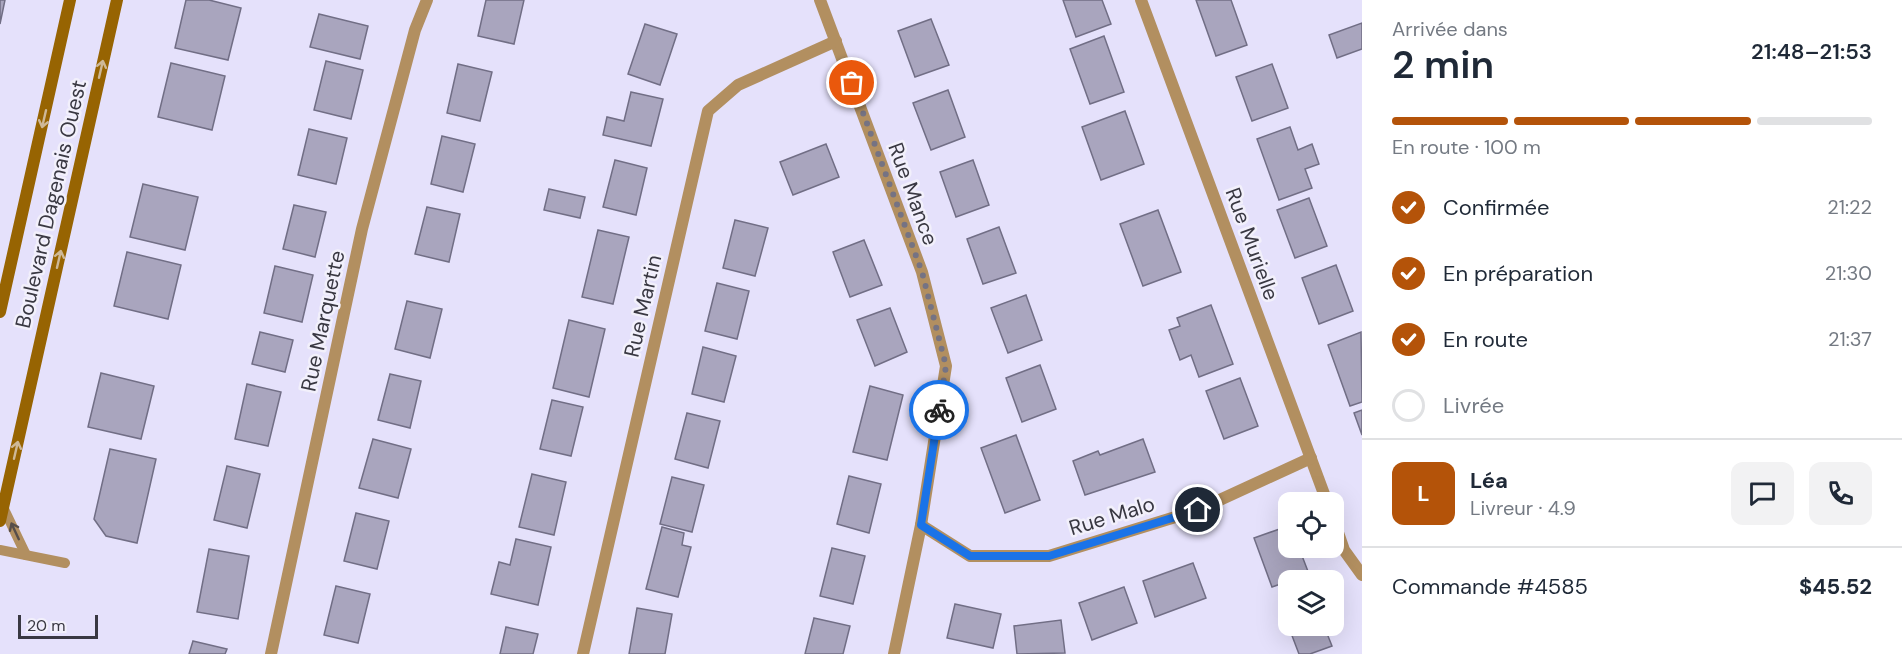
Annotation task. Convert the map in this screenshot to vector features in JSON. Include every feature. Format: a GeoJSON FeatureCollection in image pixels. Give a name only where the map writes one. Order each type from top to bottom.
{"type":"FeatureCollection","features":[{"type":"Feature","properties":{"kind":"main road","name":"Boulevard Dagenais Ouest"},"geometry":{"type":"LineString","coordinates":[[0,312],[70,0]]}},
{"type":"Feature","properties":{"kind":"main road","name":"Boulevard Dagenais Ouest"},"geometry":{"type":"LineString","coordinates":[[0,521],[117,0]]}},
{"type":"Feature","properties":{"kind":"street","name":"Rue Marquette"},"geometry":{"type":"LineString","coordinates":[[271,654],[362,229],[415,30],[427,0]]}},
{"type":"Feature","properties":{"kind":"street","name":"Rue Mance"},"geometry":{"type":"LineString","coordinates":[[820,0],[922,272],[946,366],[921,525],[894,654]]}},
{"type":"Feature","properties":{"kind":"street","name":"Rue Murielle"},"geometry":{"type":"LineString","coordinates":[[1141,0],[1323,492]]}},
{"type":"Feature","properties":{"kind":"street","name":"Rue Martin"},"geometry":{"type":"LineString","coordinates":[[583,654],[708,111],[738,86],[836,41]]}},
{"type":"Feature","properties":{"kind":"street","name":"Rue Malo"},"geometry":{"type":"LineString","coordinates":[[921,525],[970,556],[1049,556],[1198,510],[1311,458]]}},
{"type":"Feature","properties":{"kind":"street"},"geometry":{"type":"LineString","coordinates":[[1344,550],[1362,575]]}},
{"type":"Feature","properties":{"kind":"lane"},"geometry":{"type":"LineString","coordinates":[[2,507],[26,555]]}},
{"type":"Feature","properties":{"kind":"lane"},"geometry":{"type":"LineString","coordinates":[[0,550],[65,563]]}},
{"type":"Feature","properties":{"kind":"building"},"geometry":{"type":"Polygon","coordinates":[[[0,0],[5,0],[0,24],[0,0]]]}},
{"type":"Feature","properties":{"kind":"building"},"geometry":{"type":"Polygon","coordinates":[[[186,0],[209,0],[241,8],[228,60],[175,48],[186,0]]]}},
{"type":"Feature","properties":{"kind":"building"},"geometry":{"type":"Polygon","coordinates":[[[486,0],[524,0],[514,44],[478,36],[486,0]]]}},
{"type":"Feature","properties":{"kind":"building"},"geometry":{"type":"Polygon","coordinates":[[[1063,0],[1102,0],[1111,24],[1076,37],[1063,0]]]}},
{"type":"Feature","properties":{"kind":"building"},"geometry":{"type":"Polygon","coordinates":[[[1196,0],[1231,0],[1247,45],[1216,56],[1196,0]]]}},
{"type":"Feature","properties":{"kind":"building"},"geometry":{"type":"Polygon","coordinates":[[[319,14],[368,26],[360,59],[310,47],[319,14]]]}},
{"type":"Feature","properties":{"kind":"building"},"geometry":{"type":"Polygon","coordinates":[[[931,19],[949,65],[915,77],[898,31],[931,19]]]}},
{"type":"Feature","properties":{"kind":"building"},"geometry":{"type":"Polygon","coordinates":[[[1362,23],[1362,49],[1337,58],[1329,35],[1362,23]]]}},
{"type":"Feature","properties":{"kind":"building"},"geometry":{"type":"Polygon","coordinates":[[[645,24],[677,34],[660,85],[628,74],[645,24]]]}},
{"type":"Feature","properties":{"kind":"building"},"geometry":{"type":"Polygon","coordinates":[[[1104,36],[1124,92],[1090,104],[1070,49],[1104,36]]]}},
{"type":"Feature","properties":{"kind":"building"},"geometry":{"type":"Polygon","coordinates":[[[326,61],[363,70],[351,119],[314,110],[326,61]]]}},
{"type":"Feature","properties":{"kind":"building"},"geometry":{"type":"Polygon","coordinates":[[[171,63],[225,76],[212,130],[158,117],[171,63]]]}},
{"type":"Feature","properties":{"kind":"building"},"geometry":{"type":"Polygon","coordinates":[[[458,64],[492,72],[480,121],[447,113],[458,64]]]}},
{"type":"Feature","properties":{"kind":"building"},"geometry":{"type":"Polygon","coordinates":[[[1272,64],[1288,108],[1252,121],[1236,77],[1272,64]]]}},
{"type":"Feature","properties":{"kind":"building"},"geometry":{"type":"Polygon","coordinates":[[[948,90],[965,137],[931,150],[913,103],[948,90]]]}},
{"type":"Feature","properties":{"kind":"building"},"geometry":{"type":"Polygon","coordinates":[[[631,92],[663,99],[651,146],[603,135],[607,117],[624,121],[631,92]]]}},
{"type":"Feature","properties":{"kind":"building"},"geometry":{"type":"Polygon","coordinates":[[[1125,111],[1144,164],[1101,180],[1082,127],[1125,111]]]}},
{"type":"Feature","properties":{"kind":"building"},"geometry":{"type":"Polygon","coordinates":[[[1290,127],[1298,150],[1312,144],[1319,164],[1305,169],[1312,188],[1279,200],[1257,139],[1290,127]]]}},
{"type":"Feature","properties":{"kind":"building"},"geometry":{"type":"Polygon","coordinates":[[[309,129],[347,138],[336,184],[298,175],[309,129]]]}},
{"type":"Feature","properties":{"kind":"building"},"geometry":{"type":"Polygon","coordinates":[[[442,136],[475,144],[463,192],[431,184],[442,136]]]}},
{"type":"Feature","properties":{"kind":"building"},"geometry":{"type":"Polygon","coordinates":[[[826,144],[839,177],[793,195],[780,162],[826,144]]]}},
{"type":"Feature","properties":{"kind":"building"},"geometry":{"type":"Polygon","coordinates":[[[615,160],[647,168],[636,215],[603,207],[615,160]]]}},
{"type":"Feature","properties":{"kind":"building"},"geometry":{"type":"Polygon","coordinates":[[[973,160],[989,205],[956,217],[940,172],[973,160]]]}},
{"type":"Feature","properties":{"kind":"building"},"geometry":{"type":"Polygon","coordinates":[[[143,184],[198,197],[185,250],[130,237],[143,184]]]}},
{"type":"Feature","properties":{"kind":"building"},"geometry":{"type":"Polygon","coordinates":[[[549,189],[585,197],[580,218],[544,210],[549,189]]]}},
{"type":"Feature","properties":{"kind":"building"},"geometry":{"type":"Polygon","coordinates":[[[1309,198],[1327,246],[1295,258],[1277,210],[1309,198]]]}},
{"type":"Feature","properties":{"kind":"building"},"geometry":{"type":"Polygon","coordinates":[[[294,205],[326,212],[315,257],[283,249],[294,205]]]}},
{"type":"Feature","properties":{"kind":"building"},"geometry":{"type":"Polygon","coordinates":[[[427,207],[460,214],[449,262],[415,254],[427,207]]]}},
{"type":"Feature","properties":{"kind":"building"},"geometry":{"type":"Polygon","coordinates":[[[1158,210],[1181,272],[1143,286],[1120,224],[1158,210]]]}},
{"type":"Feature","properties":{"kind":"building"},"geometry":{"type":"Polygon","coordinates":[[[735,220],[768,228],[755,276],[723,268],[735,220]]]}},
{"type":"Feature","properties":{"kind":"building"},"geometry":{"type":"Polygon","coordinates":[[[999,227],[1016,273],[983,284],[967,239],[999,227]]]}},
{"type":"Feature","properties":{"kind":"building"},"geometry":{"type":"Polygon","coordinates":[[[598,230],[629,237],[613,304],[582,297],[598,230]]]}},
{"type":"Feature","properties":{"kind":"building"},"geometry":{"type":"Polygon","coordinates":[[[864,240],[882,285],[850,297],[833,252],[864,240]]]}},
{"type":"Feature","properties":{"kind":"building"},"geometry":{"type":"Polygon","coordinates":[[[127,252],[181,265],[168,319],[114,306],[127,252]]]}},
{"type":"Feature","properties":{"kind":"building"},"geometry":{"type":"Polygon","coordinates":[[[1336,265],[1353,311],[1319,324],[1302,278],[1336,265]]]}},
{"type":"Feature","properties":{"kind":"building"},"geometry":{"type":"Polygon","coordinates":[[[275,266],[313,275],[302,322],[264,313],[275,266]]]}},
{"type":"Feature","properties":{"kind":"building"},"geometry":{"type":"Polygon","coordinates":[[[717,283],[749,291],[737,339],[705,331],[717,283]]]}},
{"type":"Feature","properties":{"kind":"building"},"geometry":{"type":"Polygon","coordinates":[[[1026,295],[1042,340],[1008,353],[991,308],[1026,295]]]}},
{"type":"Feature","properties":{"kind":"building"},"geometry":{"type":"Polygon","coordinates":[[[407,301],[442,309],[430,358],[395,349],[407,301]]]}},
{"type":"Feature","properties":{"kind":"building"},"geometry":{"type":"Polygon","coordinates":[[[1211,305],[1233,364],[1199,377],[1191,355],[1180,360],[1169,330],[1180,326],[1177,318],[1211,305]]]}},
{"type":"Feature","properties":{"kind":"building"},"geometry":{"type":"Polygon","coordinates":[[[890,308],[907,352],[875,366],[857,320],[890,308]]]}},
{"type":"Feature","properties":{"kind":"building"},"geometry":{"type":"Polygon","coordinates":[[[569,320],[605,329],[589,397],[553,388],[569,320]]]}},
{"type":"Feature","properties":{"kind":"building"},"geometry":{"type":"Polygon","coordinates":[[[260,332],[293,340],[285,372],[252,364],[260,332]]]}},
{"type":"Feature","properties":{"kind":"building"},"geometry":{"type":"Polygon","coordinates":[[[1361,332],[1362,402],[1350,406],[1328,345],[1361,332]]]}},
{"type":"Feature","properties":{"kind":"building"},"geometry":{"type":"Polygon","coordinates":[[[703,347],[736,356],[724,402],[692,394],[703,347]]]}},
{"type":"Feature","properties":{"kind":"building"},"geometry":{"type":"Polygon","coordinates":[[[1040,365],[1056,409],[1022,422],[1006,378],[1040,365]]]}},
{"type":"Feature","properties":{"kind":"building"},"geometry":{"type":"Polygon","coordinates":[[[101,373],[154,386],[141,439],[88,427],[101,373]]]}},
{"type":"Feature","properties":{"kind":"building"},"geometry":{"type":"Polygon","coordinates":[[[390,374],[421,381],[410,428],[378,420],[390,374]]]}},
{"type":"Feature","properties":{"kind":"building"},"geometry":{"type":"Polygon","coordinates":[[[1240,378],[1258,426],[1224,439],[1206,391],[1240,378]]]}},
{"type":"Feature","properties":{"kind":"building"},"geometry":{"type":"Polygon","coordinates":[[[247,384],[281,392],[268,446],[235,439],[247,384]]]}},
{"type":"Feature","properties":{"kind":"building"},"geometry":{"type":"Polygon","coordinates":[[[870,386],[903,395],[887,460],[853,452],[870,386]]]}},
{"type":"Feature","properties":{"kind":"building"},"geometry":{"type":"Polygon","coordinates":[[[552,400],[583,407],[571,456],[540,449],[552,400]]]}},
{"type":"Feature","properties":{"kind":"building"},"geometry":{"type":"Polygon","coordinates":[[[1362,410],[1362,435],[1354,413],[1362,410]]]}},
{"type":"Feature","properties":{"kind":"building"},"geometry":{"type":"Polygon","coordinates":[[[687,413],[720,421],[708,468],[675,459],[687,413]]]}},
{"type":"Feature","properties":{"kind":"building"},"geometry":{"type":"Polygon","coordinates":[[[1016,435],[1040,500],[1005,513],[981,448],[1016,435]]]}},
{"type":"Feature","properties":{"kind":"building"},"geometry":{"type":"Polygon","coordinates":[[[373,439],[411,449],[398,498],[359,488],[373,439]]]}},
{"type":"Feature","properties":{"kind":"building"},"geometry":{"type":"Polygon","coordinates":[[[1143,439],[1155,472],[1085,495],[1073,461],[1098,451],[1100,455],[1143,439]]]}},
{"type":"Feature","properties":{"kind":"building"},"geometry":{"type":"Polygon","coordinates":[[[110,449],[156,459],[137,543],[106,536],[94,519],[110,449]]]}},
{"type":"Feature","properties":{"kind":"building"},"geometry":{"type":"Polygon","coordinates":[[[227,466],[260,474],[247,528],[214,520],[227,466]]]}},
{"type":"Feature","properties":{"kind":"building"},"geometry":{"type":"Polygon","coordinates":[[[532,474],[566,482],[554,535],[519,527],[532,474]]]}},
{"type":"Feature","properties":{"kind":"building"},"geometry":{"type":"Polygon","coordinates":[[[849,476],[881,484],[869,533],[837,524],[849,476]]]}},
{"type":"Feature","properties":{"kind":"building"},"geometry":{"type":"Polygon","coordinates":[[[672,477],[704,485],[692,532],[660,524],[672,477]]]}},
{"type":"Feature","properties":{"kind":"building"},"geometry":{"type":"Polygon","coordinates":[[[356,513],[389,521],[377,569],[344,561],[356,513]]]}},
{"type":"Feature","properties":{"kind":"building"},"geometry":{"type":"Polygon","coordinates":[[[662,527],[684,533],[682,545],[691,547],[678,597],[646,589],[662,527]]]}},
{"type":"Feature","properties":{"kind":"building"},"geometry":{"type":"Polygon","coordinates":[[[1278,530],[1278,558],[1303,558],[1307,570],[1278,570],[1278,585],[1272,587],[1254,538],[1278,530]]]}},
{"type":"Feature","properties":{"kind":"building"},"geometry":{"type":"Polygon","coordinates":[[[516,539],[551,547],[538,605],[491,594],[499,562],[510,565],[516,539]]]}},
{"type":"Feature","properties":{"kind":"building"},"geometry":{"type":"Polygon","coordinates":[[[832,548],[865,556],[853,604],[820,596],[832,548]]]}},
{"type":"Feature","properties":{"kind":"building"},"geometry":{"type":"Polygon","coordinates":[[[209,549],[249,556],[238,619],[197,612],[209,549]]]}},
{"type":"Feature","properties":{"kind":"building"},"geometry":{"type":"Polygon","coordinates":[[[1193,563],[1206,598],[1155,617],[1143,581],[1193,563]]]}},
{"type":"Feature","properties":{"kind":"building"},"geometry":{"type":"Polygon","coordinates":[[[336,586],[370,594],[358,643],[324,635],[336,586]]]}},
{"type":"Feature","properties":{"kind":"building"},"geometry":{"type":"Polygon","coordinates":[[[1124,587],[1137,623],[1092,640],[1079,603],[1124,587]]]}},
{"type":"Feature","properties":{"kind":"building"},"geometry":{"type":"Polygon","coordinates":[[[955,604],[1001,614],[993,648],[947,638],[955,604]]]}},
{"type":"Feature","properties":{"kind":"building"},"geometry":{"type":"Polygon","coordinates":[[[637,608],[672,614],[665,654],[629,654],[637,608]]]}},
{"type":"Feature","properties":{"kind":"building"},"geometry":{"type":"Polygon","coordinates":[[[814,618],[850,626],[843,654],[805,654],[814,618]]]}},
{"type":"Feature","properties":{"kind":"building"},"geometry":{"type":"Polygon","coordinates":[[[1061,620],[1065,653],[1017,654],[1014,626],[1061,620]]]}},
{"type":"Feature","properties":{"kind":"building"},"geometry":{"type":"Polygon","coordinates":[[[506,627],[538,634],[533,654],[500,654],[506,627]]]}},
{"type":"Feature","properties":{"kind":"building"},"geometry":{"type":"Polygon","coordinates":[[[1292,636],[1328,636],[1332,646],[1310,654],[1299,654],[1292,636]]]}},
{"type":"Feature","properties":{"kind":"building"},"geometry":{"type":"Polygon","coordinates":[[[193,641],[227,649],[225,654],[189,654],[193,641]]]}},
{"type":"Feature","properties":{"kind":"way so far"},"geometry":{"type":"LineString","coordinates":[[852,83],[922,272],[946,366],[939,410]]}},
{"type":"Feature","properties":{"kind":"route"},"geometry":{"type":"LineString","coordinates":[[939,410],[921,525],[970,556],[1049,556],[1198,510]]}}]}
